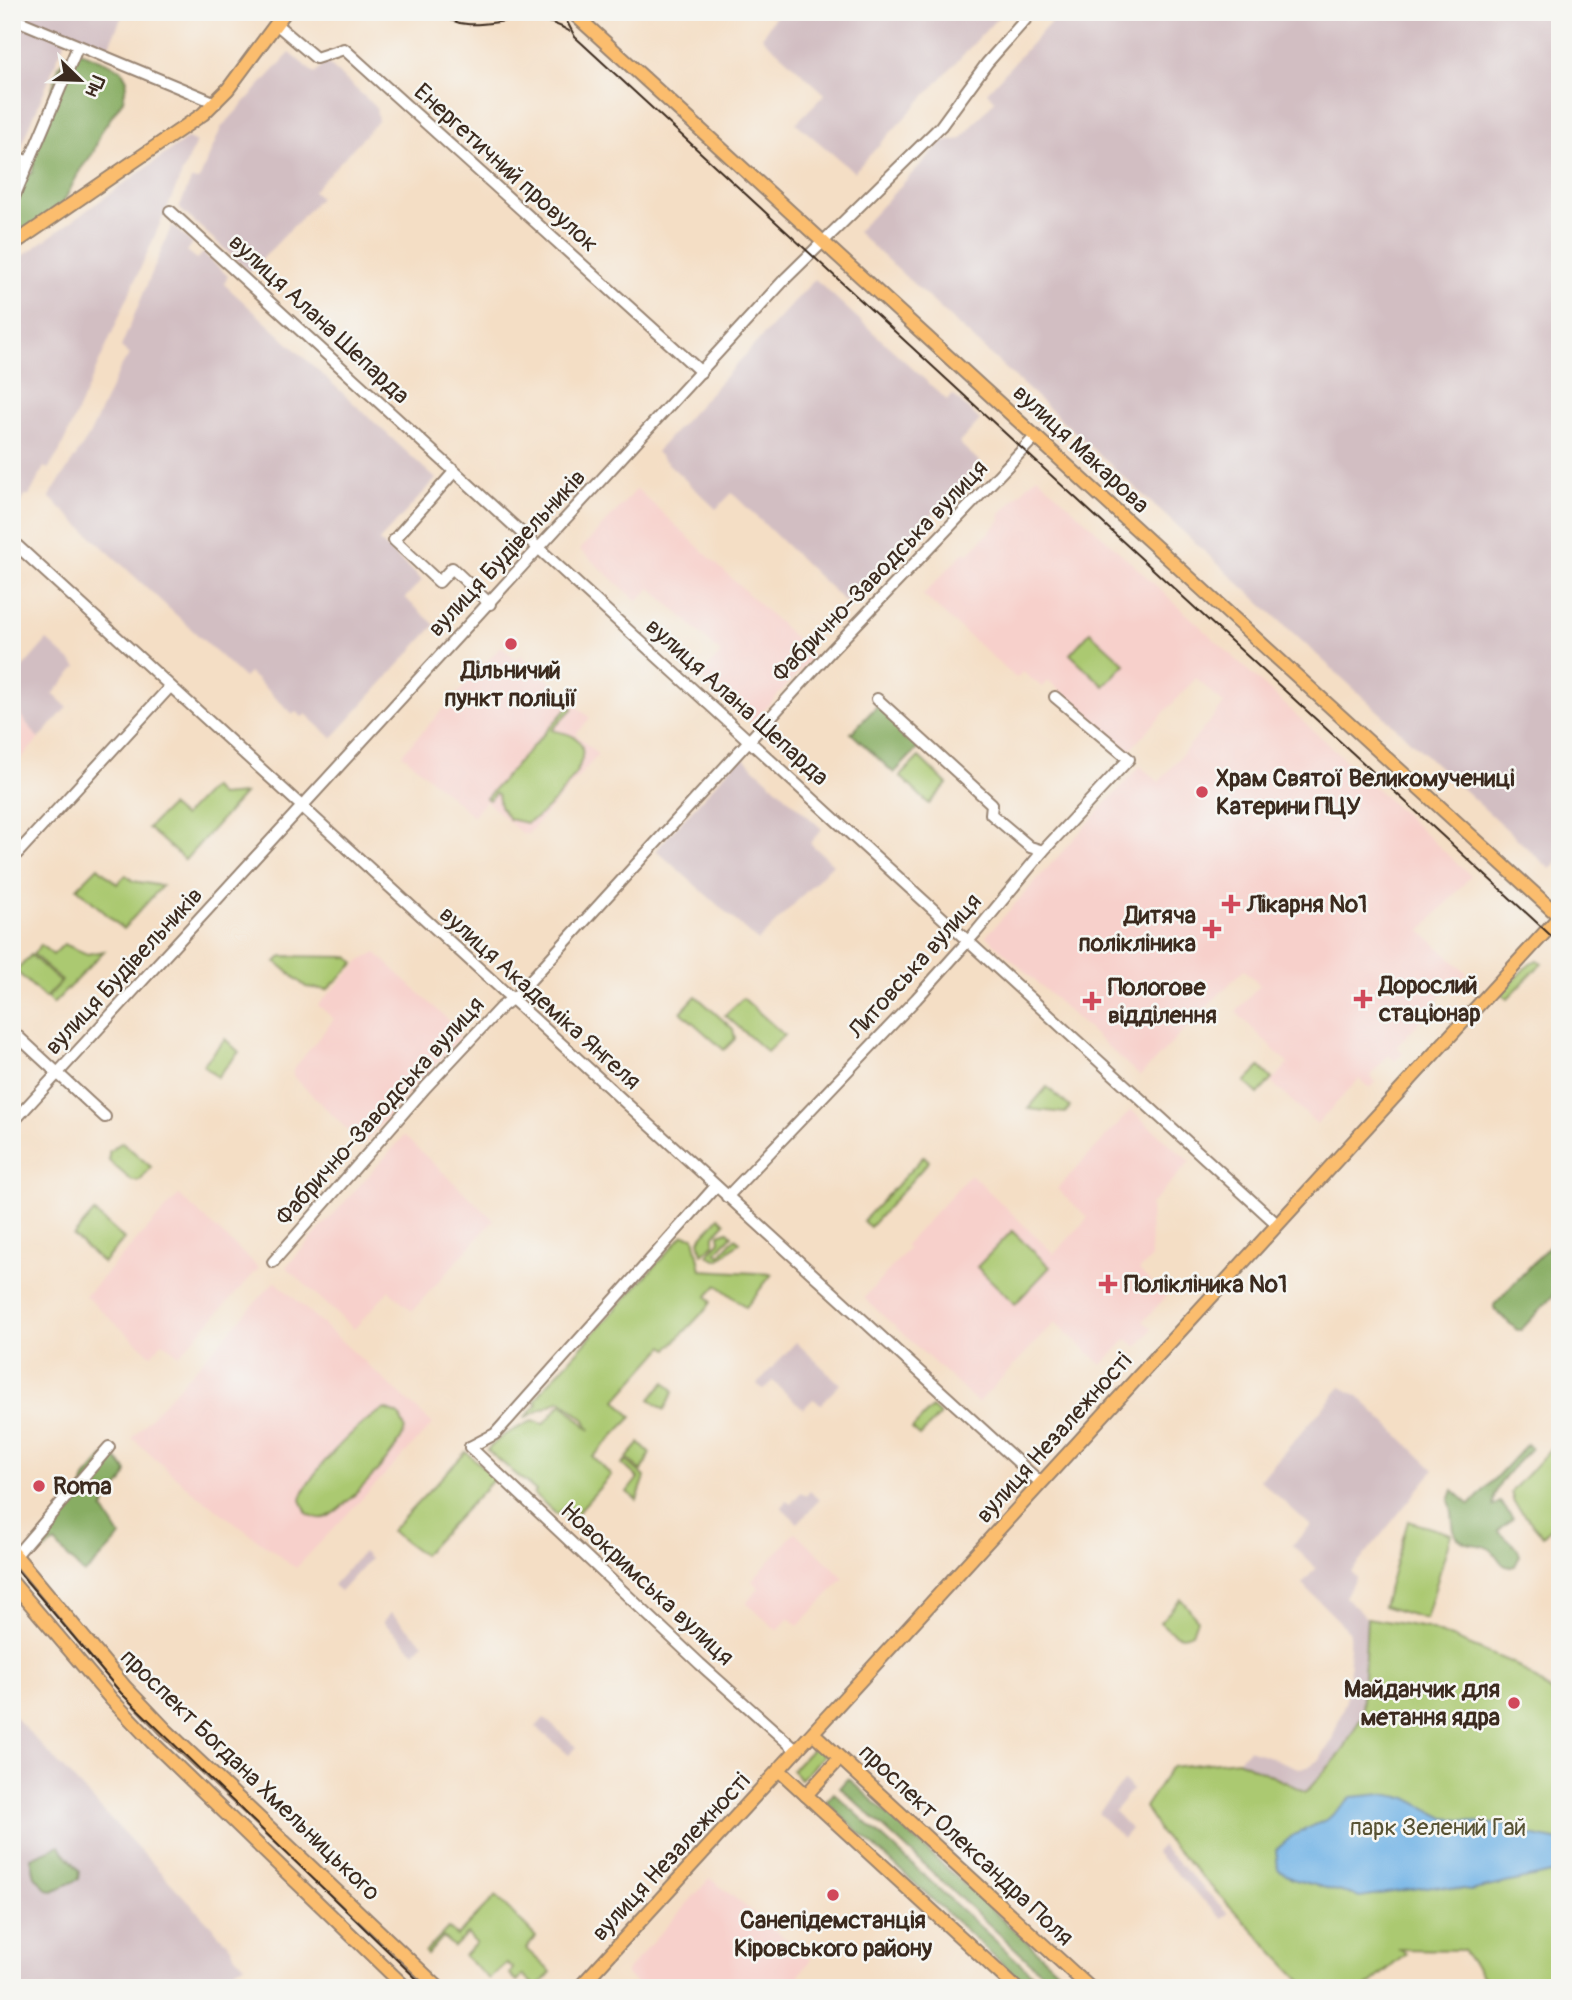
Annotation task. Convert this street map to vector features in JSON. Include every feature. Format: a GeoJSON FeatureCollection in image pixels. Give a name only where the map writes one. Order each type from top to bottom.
{"type":"FeatureCollection","features":[{"type":"Feature","properties":{"kind":"main road"},"geometry":{"type":"LineString","coordinates":[[12,245],[216,103],[285,12]]}},
{"type":"Feature","properties":{"kind":"main road","name":"вулиця Макарова"},"geometry":{"type":"LineString","coordinates":[[572,12],[1560,917]]}},
{"type":"Feature","properties":{"kind":"main road","name":"вулиця Незалежності"},"geometry":{"type":"LineString","coordinates":[[579,1988],[1560,917]]}},
{"type":"Feature","properties":{"kind":"main road","name":"проспект Богдана Хмельницького"},"geometry":{"type":"LineString","coordinates":[[14,1556],[126,1688],[166,1730],[439,1988]]}},
{"type":"Feature","properties":{"kind":"main road","name":"проспект Богдана Хмельницького"},"geometry":{"type":"LineString","coordinates":[[12,1582],[112,1700],[152,1742],[406,1988]]}},
{"type":"Feature","properties":{"kind":"main road","name":"проспект Олександра Поля"},"geometry":{"type":"LineString","coordinates":[[813,1733],[1090,1988]]}},
{"type":"Feature","properties":{"kind":"main road"},"geometry":{"type":"LineString","coordinates":[[806,1795],[840,1758]]}},
{"type":"Feature","properties":{"kind":"main road"},"geometry":{"type":"LineString","coordinates":[[779,1770],[1016,1988]]}},
{"type":"Feature","properties":{"kind":"street","name":"вулиця Будівельників"},"geometry":{"type":"LineString","coordinates":[[12,1123],[786,278],[941,126],[987,63],[1032,12]]}},
{"type":"Feature","properties":{"kind":"street"},"geometry":{"type":"LineString","coordinates":[[12,18],[216,103]]}},
{"type":"Feature","properties":{"kind":"street","name":"Енергетичний провулок"},"geometry":{"type":"LineString","coordinates":[[276,24],[316,58],[344,49],[701,372]]}},
{"type":"Feature","properties":{"kind":"street"},"geometry":{"type":"LineString","coordinates":[[12,202],[78,46]]}},
{"type":"Feature","properties":{"kind":"street"},"geometry":{"type":"LineString","coordinates":[[12,155],[29,162]]}},
{"type":"Feature","properties":{"kind":"street","name":"вулиця Алана Шепарда"},"geometry":{"type":"LineString","coordinates":[[170,211],[1278,1224]]}},
{"type":"Feature","properties":{"kind":"street","name":"Фабрично-Заводська вулиця"},"geometry":{"type":"LineString","coordinates":[[273,1262],[379,1139],[509,999],[517,995],[749,741],[1036,436]]}},
{"type":"Feature","properties":{"kind":"street"},"geometry":{"type":"LineString","coordinates":[[454,472],[394,540],[439,582],[452,568],[490,604]]}},
{"type":"Feature","properties":{"kind":"street","name":"вулиця Академіка Янгеля"},"geometry":{"type":"LineString","coordinates":[[12,541],[169,688],[1041,1483]]}},
{"type":"Feature","properties":{"kind":"street"},"geometry":{"type":"LineString","coordinates":[[12,859],[169,688]]}},
{"type":"Feature","properties":{"kind":"street","name":"Литовська вулиця"},"geometry":{"type":"LineString","coordinates":[[727,1197],[968,942],[1043,850],[1129,759],[1055,697]]}},
{"type":"Feature","properties":{"kind":"street"},"geometry":{"type":"LineString","coordinates":[[877,699],[992,804],[991,814],[1030,847],[1043,850]]}},
{"type":"Feature","properties":{"kind":"street"},"geometry":{"type":"LineString","coordinates":[[12,1031],[105,1117]]}},
{"type":"Feature","properties":{"kind":"street","name":"Новокримська вулиця"},"geometry":{"type":"LineString","coordinates":[[716,1186],[495,1434],[470,1447],[700,1664],[797,1751]]}},
{"type":"Feature","properties":{"kind":"street"},"geometry":{"type":"LineString","coordinates":[[14,1556],[109,1447]]}},
{"type":"Feature","properties":{"kind":"shaded area"},"geometry":{"type":"Polygon","coordinates":[[[12,12],[124,12],[107,50],[68,33],[12,169],[12,12]]]}},
{"type":"Feature","properties":{"kind":"shaded area"},"geometry":{"type":"Polygon","coordinates":[[[778,12],[1003,12],[854,172],[796,123],[825,94],[762,37],[778,12]]]}},
{"type":"Feature","properties":{"kind":"shaded area"},"geometry":{"type":"Polygon","coordinates":[[[1060,12],[1560,12],[1560,859],[1550,869],[857,232],[942,142],[961,139],[995,100],[987,92],[1060,12]]]}},
{"type":"Feature","properties":{"kind":"shaded area"},"geometry":{"type":"Polygon","coordinates":[[[290,53],[315,74],[326,62],[376,107],[378,121],[313,191],[320,198],[250,272],[179,208],[191,180],[199,180],[221,128],[290,53]]]}},
{"type":"Feature","properties":{"kind":"shaded area"},"geometry":{"type":"Polygon","coordinates":[[[188,138],[196,142],[60,451],[48,469],[44,467],[29,496],[25,495],[12,517],[12,276],[20,258],[188,138]]]}},
{"type":"Feature","properties":{"kind":"shaded area"},"geometry":{"type":"Polygon","coordinates":[[[172,225],[193,244],[187,251],[197,259],[203,253],[228,276],[224,284],[436,479],[379,541],[422,580],[405,598],[435,625],[332,738],[306,714],[302,717],[296,712],[293,714],[249,673],[244,678],[49,497],[89,436],[121,366],[130,355],[121,347],[172,225]]]}},
{"type":"Feature","properties":{"kind":"shaded area"},"geometry":{"type":"Polygon","coordinates":[[[815,279],[947,400],[953,395],[980,420],[959,443],[980,462],[879,572],[881,575],[848,605],[732,493],[716,509],[656,452],[815,279]]]}},
{"type":"Feature","properties":{"kind":"shaded area","name":"Лікарня №1"},"geometry":{"type":"Polygon","coordinates":[[[1037,476],[1471,876],[1421,931],[1467,973],[1456,985],[1453,982],[1422,1019],[1428,1025],[1421,1020],[1397,1046],[1403,1053],[1395,1061],[1389,1055],[1370,1076],[1376,1082],[1370,1088],[1359,1079],[1317,1124],[1271,1082],[1288,1064],[1236,1012],[1260,985],[1244,969],[1140,1076],[986,936],[1140,766],[1159,782],[1224,704],[1196,678],[1128,752],[1048,680],[1042,687],[1023,672],[1016,678],[923,595],[964,552],[969,553],[1001,520],[999,515],[1037,476]]]}},
{"type":"Feature","properties":{"kind":"shaded area"},"geometry":{"type":"Polygon","coordinates":[[[637,489],[814,656],[752,723],[700,676],[721,653],[651,588],[637,601],[580,550],[637,489]]]}},
{"type":"Feature","properties":{"kind":"shaded area"},"geometry":{"type":"Polygon","coordinates":[[[47,640],[77,667],[53,694],[67,707],[39,739],[21,716],[21,708],[12,700],[12,680],[47,640]]]}},
{"type":"Feature","properties":{"kind":"shaded area"},"geometry":{"type":"Polygon","coordinates":[[[501,646],[517,660],[521,655],[590,718],[576,734],[598,755],[528,834],[522,834],[486,801],[473,816],[402,754],[501,646]]]}},
{"type":"Feature","properties":{"kind":"shaded area"},"geometry":{"type":"Polygon","coordinates":[[[12,700],[21,708],[21,716],[39,739],[12,768],[12,700]]]}},
{"type":"Feature","properties":{"kind":"shaded area"},"geometry":{"type":"Polygon","coordinates":[[[741,756],[822,829],[810,843],[833,864],[758,941],[656,850],[741,756]]]}},
{"type":"Feature","properties":{"kind":"shaded area"},"geometry":{"type":"Polygon","coordinates":[[[376,953],[459,1030],[458,1040],[365,1142],[361,1143],[293,1076],[293,1070],[334,1019],[318,1005],[360,961],[376,953]]]}},
{"type":"Feature","properties":{"kind":"shaded area"},"geometry":{"type":"Polygon","coordinates":[[[1131,1110],[1190,1162],[1150,1205],[1151,1258],[1139,1271],[1167,1296],[1143,1321],[1152,1329],[1137,1347],[1127,1339],[1102,1365],[1055,1322],[978,1403],[864,1298],[908,1249],[905,1245],[971,1174],[1054,1254],[1088,1218],[1057,1189],[1131,1110]]]}},
{"type":"Feature","properties":{"kind":"shaded area"},"geometry":{"type":"Polygon","coordinates":[[[404,1136],[494,1220],[412,1311],[389,1290],[354,1329],[286,1267],[404,1136]]]}},
{"type":"Feature","properties":{"kind":"shaded area"},"geometry":{"type":"Polygon","coordinates":[[[179,1195],[259,1268],[179,1355],[163,1342],[151,1355],[85,1296],[179,1195]]]}},
{"type":"Feature","properties":{"kind":"shaded area"},"geometry":{"type":"Polygon","coordinates":[[[275,1281],[433,1424],[296,1568],[189,1489],[132,1438],[275,1281]]]}},
{"type":"Feature","properties":{"kind":"shaded area"},"geometry":{"type":"Polygon","coordinates":[[[796,1342],[840,1384],[821,1404],[813,1399],[803,1409],[773,1381],[763,1390],[757,1384],[796,1342]]]}},
{"type":"Feature","properties":{"kind":"shaded area"},"geometry":{"type":"Polygon","coordinates":[[[1341,1387],[1358,1396],[1434,1470],[1351,1572],[1356,1577],[1345,1597],[1367,1618],[1362,1716],[1342,1752],[1306,1792],[1238,1760],[1249,1749],[1298,1768],[1308,1767],[1320,1759],[1331,1742],[1346,1700],[1350,1682],[1349,1631],[1302,1584],[1316,1568],[1292,1545],[1311,1526],[1260,1480],[1341,1387]]]}},
{"type":"Feature","properties":{"kind":"shaded area"},"geometry":{"type":"Polygon","coordinates":[[[810,1491],[819,1500],[798,1523],[781,1507],[786,1501],[791,1504],[801,1492],[806,1496],[810,1491]]]}},
{"type":"Feature","properties":{"kind":"shaded area"},"geometry":{"type":"Polygon","coordinates":[[[795,1532],[844,1578],[798,1626],[789,1618],[777,1630],[746,1603],[759,1588],[752,1581],[795,1532]]]}},
{"type":"Feature","properties":{"kind":"shaded area"},"geometry":{"type":"Polygon","coordinates":[[[363,1552],[370,1559],[340,1592],[333,1585],[363,1552]]]}},
{"type":"Feature","properties":{"kind":"shaded area"},"geometry":{"type":"Polygon","coordinates":[[[391,1613],[423,1643],[415,1652],[383,1622],[391,1613]]]}},
{"type":"Feature","properties":{"kind":"shaded area"},"geometry":{"type":"Polygon","coordinates":[[[12,1714],[245,1965],[194,1988],[12,1988],[12,1714]]]}},
{"type":"Feature","properties":{"kind":"shaded area"},"geometry":{"type":"Polygon","coordinates":[[[544,1718],[577,1747],[569,1755],[536,1727],[544,1718]]]}},
{"type":"Feature","properties":{"kind":"shaded area"},"geometry":{"type":"Polygon","coordinates":[[[1124,1781],[1132,1790],[1114,1811],[1131,1829],[1123,1838],[1098,1813],[1124,1781]]]}},
{"type":"Feature","properties":{"kind":"shaded area"},"geometry":{"type":"Polygon","coordinates":[[[1161,1846],[1228,1913],[1222,1919],[1155,1852],[1161,1846]]]}},
{"type":"Feature","properties":{"kind":"shaded area"},"geometry":{"type":"Polygon","coordinates":[[[710,1878],[811,1959],[790,1988],[641,1988],[625,1973],[710,1878]]]}},
{"type":"Feature","properties":{"kind":"green space"},"geometry":{"type":"Polygon","coordinates":[[[79,51],[121,69],[127,80],[123,100],[101,132],[93,153],[80,170],[63,203],[52,210],[41,229],[14,237],[12,189],[32,173],[34,163],[28,149],[42,122],[59,66],[67,55],[79,51]]]}},
{"type":"Feature","properties":{"kind":"green space"},"geometry":{"type":"Polygon","coordinates":[[[1090,632],[1125,664],[1104,686],[1070,654],[1090,632]]]}},
{"type":"Feature","properties":{"kind":"green space"},"geometry":{"type":"Polygon","coordinates":[[[879,704],[921,745],[894,773],[851,733],[879,704]]]}},
{"type":"Feature","properties":{"kind":"green space"},"geometry":{"type":"Polygon","coordinates":[[[570,705],[573,708],[552,730],[577,739],[582,748],[582,758],[577,770],[562,793],[536,818],[526,823],[509,819],[500,806],[498,795],[495,793],[489,800],[486,798],[570,705]]]}},
{"type":"Feature","properties":{"kind":"green space"},"geometry":{"type":"Polygon","coordinates":[[[919,757],[947,784],[929,804],[900,776],[919,757]]]}},
{"type":"Feature","properties":{"kind":"green space"},"geometry":{"type":"Polygon","coordinates":[[[212,787],[220,796],[244,794],[185,860],[148,828],[170,806],[183,817],[212,787]]]}},
{"type":"Feature","properties":{"kind":"green space"},"geometry":{"type":"Polygon","coordinates":[[[98,867],[117,884],[126,875],[133,881],[162,886],[123,929],[77,888],[98,867]]]}},
{"type":"Feature","properties":{"kind":"green space"},"geometry":{"type":"Polygon","coordinates":[[[64,944],[87,954],[104,951],[53,1004],[47,998],[62,981],[33,954],[41,945],[53,955],[64,944]]]}},
{"type":"Feature","properties":{"kind":"green space"},"geometry":{"type":"Polygon","coordinates":[[[31,955],[60,982],[45,998],[16,971],[31,955]]]}},
{"type":"Feature","properties":{"kind":"green space"},"geometry":{"type":"Polygon","coordinates":[[[282,956],[349,957],[355,963],[327,990],[306,987],[276,962],[282,956]]]}},
{"type":"Feature","properties":{"kind":"green space"},"geometry":{"type":"Polygon","coordinates":[[[1537,960],[1542,963],[1507,999],[1501,993],[1530,963],[1537,960]]]}},
{"type":"Feature","properties":{"kind":"green space"},"geometry":{"type":"Polygon","coordinates":[[[696,996],[733,1029],[735,1039],[724,1050],[681,1012],[696,996]]]}},
{"type":"Feature","properties":{"kind":"green space"},"geometry":{"type":"Polygon","coordinates":[[[743,998],[784,1035],[767,1052],[725,1015],[743,998]]]}},
{"type":"Feature","properties":{"kind":"green space"},"geometry":{"type":"Polygon","coordinates":[[[225,1039],[239,1052],[217,1077],[203,1065],[225,1039]]]}},
{"type":"Feature","properties":{"kind":"green space"},"geometry":{"type":"Polygon","coordinates":[[[1260,1067],[1272,1079],[1258,1094],[1245,1082],[1260,1067]]]}},
{"type":"Feature","properties":{"kind":"green space"},"geometry":{"type":"Polygon","coordinates":[[[1047,1087],[1070,1107],[1065,1113],[1028,1109],[1047,1087]]]}},
{"type":"Feature","properties":{"kind":"green space"},"geometry":{"type":"Polygon","coordinates":[[[122,1142],[151,1167],[140,1181],[132,1181],[109,1161],[109,1152],[122,1142]]]}},
{"type":"Feature","properties":{"kind":"green space"},"geometry":{"type":"Polygon","coordinates":[[[924,1156],[929,1161],[870,1227],[863,1221],[924,1156]]]}},
{"type":"Feature","properties":{"kind":"green space"},"geometry":{"type":"Polygon","coordinates":[[[94,1212],[124,1239],[103,1263],[73,1236],[94,1212]]]}},
{"type":"Feature","properties":{"kind":"green space"},"geometry":{"type":"Polygon","coordinates":[[[719,1217],[725,1223],[714,1235],[714,1244],[702,1254],[699,1240],[719,1217]]]}},
{"type":"Feature","properties":{"kind":"green space"},"geometry":{"type":"Polygon","coordinates":[[[728,1231],[732,1235],[716,1252],[720,1255],[735,1238],[740,1242],[718,1260],[707,1255],[720,1241],[719,1234],[728,1231]]]}},
{"type":"Feature","properties":{"kind":"green space"},"geometry":{"type":"Polygon","coordinates":[[[1012,1231],[1050,1267],[1015,1304],[977,1267],[1012,1231]]]}},
{"type":"Feature","properties":{"kind":"green space"},"geometry":{"type":"Polygon","coordinates":[[[1560,1234],[1560,1288],[1521,1330],[1517,1330],[1494,1309],[1494,1305],[1560,1234]]]}},
{"type":"Feature","properties":{"kind":"green space"},"geometry":{"type":"Polygon","coordinates":[[[683,1235],[694,1237],[701,1270],[772,1274],[746,1307],[717,1285],[707,1296],[711,1302],[707,1308],[668,1349],[664,1346],[616,1400],[632,1417],[593,1457],[611,1475],[571,1520],[561,1511],[556,1514],[534,1494],[536,1491],[487,1450],[502,1436],[532,1421],[544,1424],[562,1403],[590,1430],[585,1420],[561,1400],[524,1418],[538,1404],[535,1402],[544,1388],[683,1235]]]}},
{"type":"Feature","properties":{"kind":"green space"},"geometry":{"type":"Polygon","coordinates":[[[665,1382],[674,1391],[664,1410],[650,1399],[665,1382]]]}},
{"type":"Feature","properties":{"kind":"green space"},"geometry":{"type":"Polygon","coordinates":[[[932,1408],[940,1415],[920,1436],[912,1429],[932,1408]]]}},
{"type":"Feature","properties":{"kind":"green space"},"geometry":{"type":"Polygon","coordinates":[[[386,1409],[399,1415],[405,1428],[384,1463],[347,1502],[327,1517],[314,1517],[307,1513],[301,1500],[312,1477],[350,1435],[386,1409]]]}},
{"type":"Feature","properties":{"kind":"green space"},"geometry":{"type":"Polygon","coordinates":[[[1560,1438],[1560,1518],[1543,1536],[1514,1503],[1511,1492],[1560,1438]]]}},
{"type":"Feature","properties":{"kind":"green space"},"geometry":{"type":"Polygon","coordinates":[[[640,1443],[650,1453],[642,1471],[627,1458],[640,1443]]]}},
{"type":"Feature","properties":{"kind":"green space"},"geometry":{"type":"Polygon","coordinates":[[[1527,1444],[1531,1448],[1513,1467],[1494,1497],[1493,1506],[1500,1502],[1513,1518],[1498,1531],[1518,1549],[1520,1556],[1515,1566],[1510,1567],[1503,1564],[1490,1549],[1465,1543],[1458,1538],[1449,1501],[1453,1490],[1470,1505],[1527,1444]]]}},
{"type":"Feature","properties":{"kind":"green space"},"geometry":{"type":"Polygon","coordinates":[[[466,1452],[495,1478],[423,1555],[391,1531],[466,1452]]]}},
{"type":"Feature","properties":{"kind":"green space"},"geometry":{"type":"Polygon","coordinates":[[[106,1454],[113,1455],[127,1471],[123,1482],[103,1509],[120,1536],[84,1574],[55,1543],[39,1553],[33,1546],[47,1529],[57,1525],[60,1514],[82,1489],[85,1478],[106,1454]]]}},
{"type":"Feature","properties":{"kind":"green space"},"geometry":{"type":"Polygon","coordinates":[[[626,1460],[645,1477],[637,1500],[627,1492],[638,1478],[622,1464],[626,1460]]]}},
{"type":"Feature","properties":{"kind":"green space"},"geometry":{"type":"Polygon","coordinates":[[[1408,1521],[1451,1534],[1426,1619],[1383,1606],[1408,1521]]]}},
{"type":"Feature","properties":{"kind":"green space"},"geometry":{"type":"Polygon","coordinates":[[[1181,1599],[1197,1619],[1192,1633],[1182,1636],[1174,1634],[1160,1622],[1181,1599]]]}},
{"type":"Feature","properties":{"kind":"green space","name":"парк Зелений Гай"},"geometry":{"type":"Polygon","coordinates":[[[1367,1618],[1427,1628],[1513,1663],[1560,1699],[1560,1988],[1491,1988],[1463,1950],[1399,1949],[1406,1954],[1365,1988],[1308,1988],[1160,1833],[1145,1807],[1171,1767],[1238,1760],[1306,1792],[1342,1752],[1362,1716],[1367,1618]]]}},
{"type":"Feature","properties":{"kind":"green space"},"geometry":{"type":"Polygon","coordinates":[[[815,1746],[824,1755],[801,1779],[792,1770],[815,1746]]]}},
{"type":"Feature","properties":{"kind":"green space"},"geometry":{"type":"Polygon","coordinates":[[[848,1778],[1077,1988],[1058,1988],[840,1787],[848,1778]]]}},
{"type":"Feature","properties":{"kind":"green space"},"geometry":{"type":"Polygon","coordinates":[[[834,1793],[1047,1988],[1029,1988],[826,1802],[834,1793]]]}},
{"type":"Feature","properties":{"kind":"green space"},"geometry":{"type":"Polygon","coordinates":[[[59,1846],[80,1871],[79,1879],[53,1891],[47,1890],[35,1876],[31,1858],[59,1846]]]}},
{"type":"Feature","properties":{"kind":"green space"},"geometry":{"type":"Polygon","coordinates":[[[496,1896],[536,1937],[526,1949],[551,1972],[537,1988],[523,1975],[517,1981],[510,1974],[513,1968],[507,1963],[489,1979],[464,1956],[476,1943],[467,1934],[454,1947],[443,1937],[427,1955],[425,1952],[448,1928],[457,1936],[496,1896]]]}},
{"type":"Feature","properties":{"kind":"water"},"geometry":{"type":"Polygon","coordinates":[[[1383,1794],[1407,1798],[1445,1818],[1508,1826],[1530,1835],[1560,1841],[1560,1871],[1470,1891],[1433,1886],[1360,1897],[1292,1879],[1278,1869],[1276,1850],[1293,1835],[1328,1819],[1351,1797],[1383,1794]]]}},
{"type":"Feature","properties":{"kind":"tram line"},"geometry":{"type":"LineString","coordinates":[[438,12],[452,21],[467,24],[533,19],[569,31]]}},
{"type":"Feature","properties":{"kind":"tram line"},"geometry":{"type":"LineString","coordinates":[[562,12],[575,37],[1560,944]]}},
{"type":"Feature","properties":{"kind":"tram line"},"geometry":{"type":"LineString","coordinates":[[12,1564],[121,1693],[426,1988]]}},
{"type":"Feature","properties":{"kind":"place","name":"Дільничий пункт поліції"},"geometry":{"type":"Point","coordinates":[511,644]}},
{"type":"Feature","properties":{"kind":"place","name":"Храм Святої Великомучениці Катерини ПЦУ"},"geometry":{"type":"Point","coordinates":[1202,792]}},
{"type":"Feature","properties":{"kind":"place","name":"Лікарня №1"},"geometry":{"type":"Point","coordinates":[1231,904]}},
{"type":"Feature","properties":{"kind":"place","name":"Дитяча полікліника"},"geometry":{"type":"Point","coordinates":[1212,929]}},
{"type":"Feature","properties":{"kind":"place","name":"Дорослий стаціонар"},"geometry":{"type":"Point","coordinates":[1363,999]}},
{"type":"Feature","properties":{"kind":"place","name":"Пологове відділення"},"geometry":{"type":"Point","coordinates":[1092,1001]}},
{"type":"Feature","properties":{"kind":"place","name":"Полікліника №1"},"geometry":{"type":"Point","coordinates":[1108,1284]}},
{"type":"Feature","properties":{"kind":"place","name":"Roma"},"geometry":{"type":"Point","coordinates":[39,1486]}},
{"type":"Feature","properties":{"kind":"place","name":"Майданчик для метання ядра"},"geometry":{"type":"Point","coordinates":[1514,1703]}},
{"type":"Feature","properties":{"kind":"place","name":"Санепідемстанція Кіровського району"},"geometry":{"type":"Point","coordinates":[833,1895]}}]}
